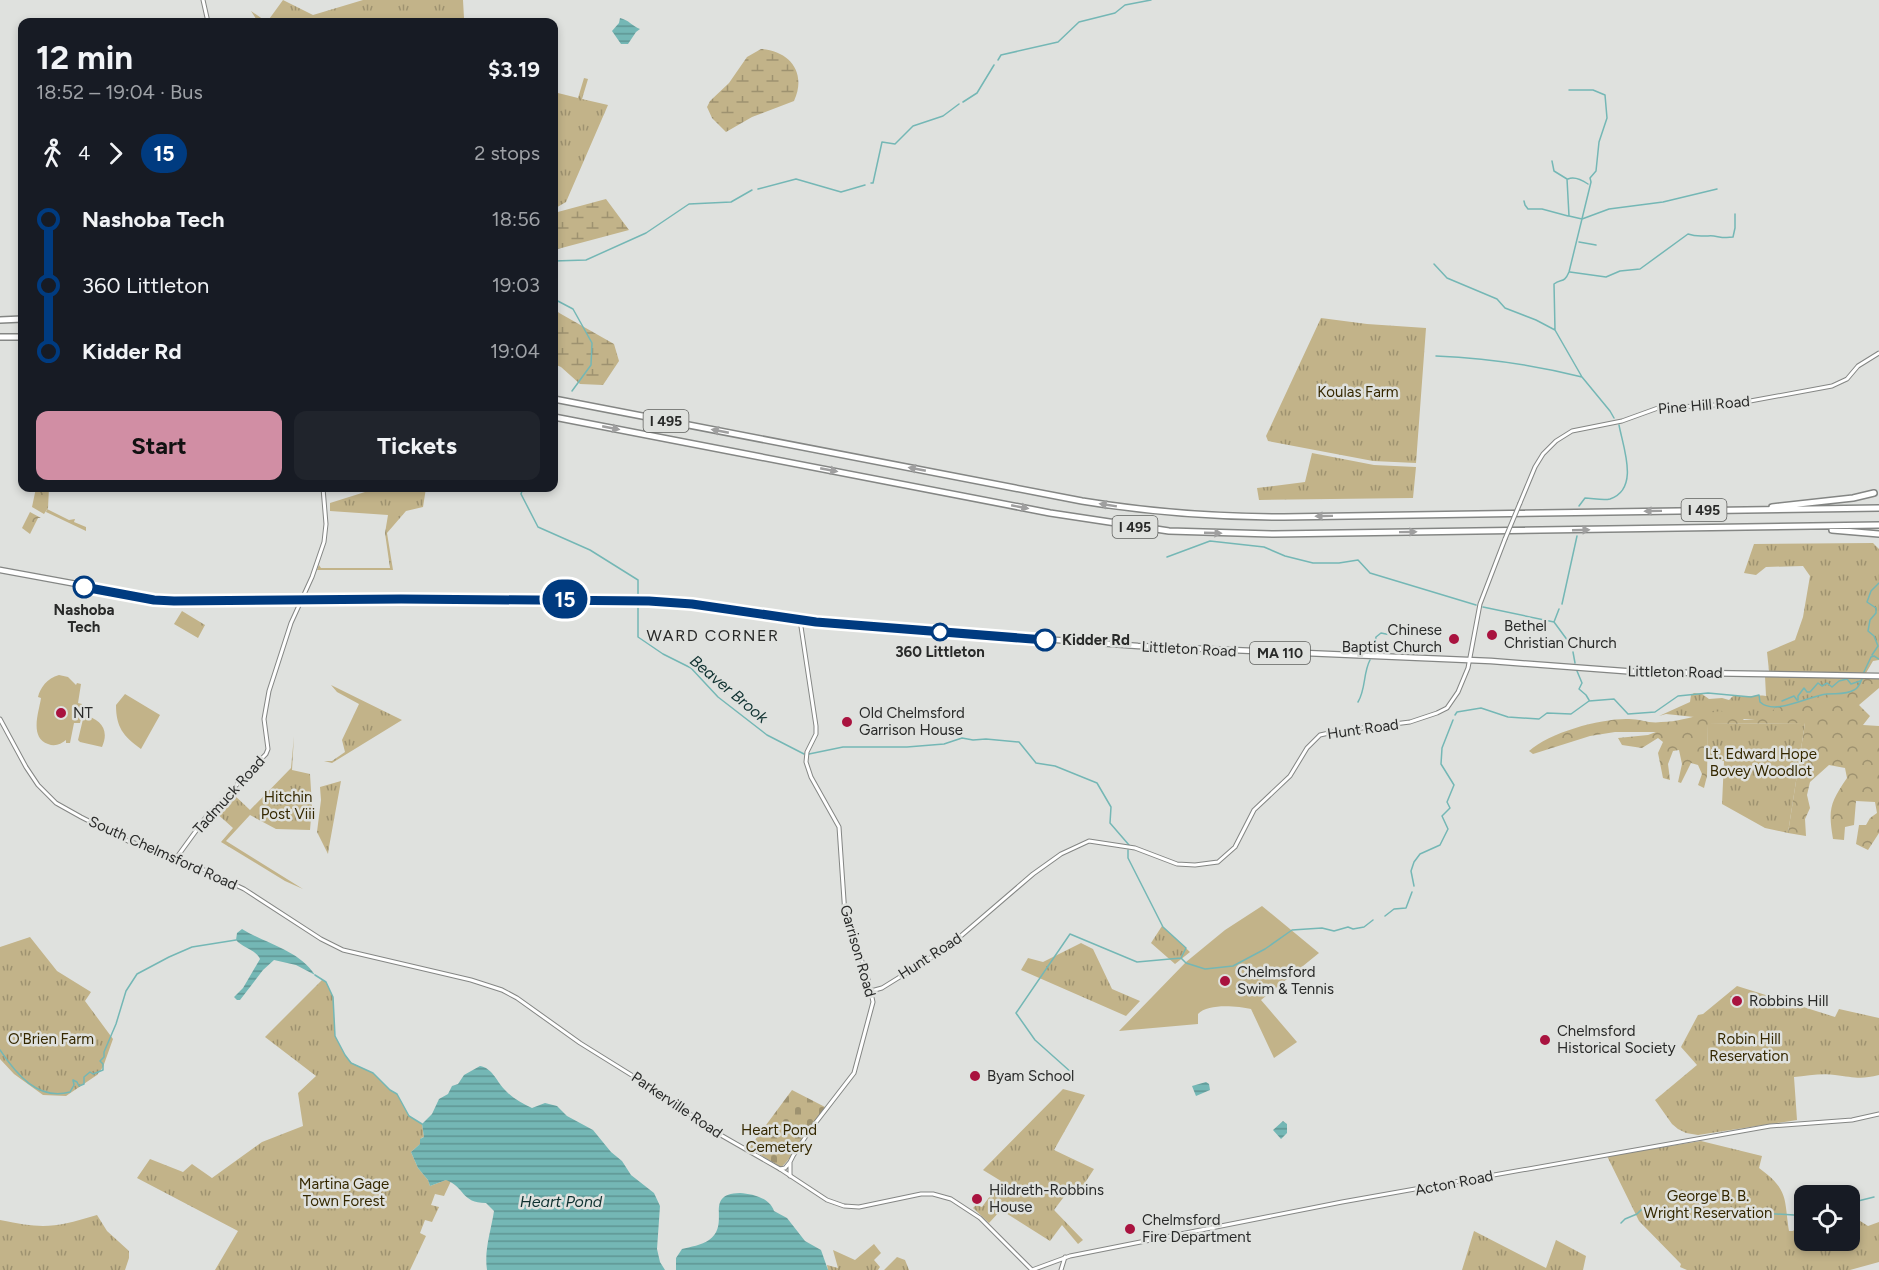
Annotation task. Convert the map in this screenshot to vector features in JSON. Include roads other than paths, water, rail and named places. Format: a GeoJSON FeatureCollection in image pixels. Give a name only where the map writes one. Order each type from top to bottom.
{"type":"FeatureCollection","features":[{"type":"Feature","properties":{"kind":"highway"},"geometry":{"type":"LineString","coordinates":[[0,320],[18,319]]}},
{"type":"Feature","properties":{"kind":"highway"},"geometry":{"type":"LineString","coordinates":[[0,337],[18,336]]}},
{"type":"Feature","properties":{"kind":"highway","name":"I 495"},"geometry":{"type":"LineString","coordinates":[[558,400],[1038,493],[1112,506],[1171,513],[1284,517],[1879,508]]}},
{"type":"Feature","properties":{"kind":"highway","name":"I 495"},"geometry":{"type":"LineString","coordinates":[[558,418],[1050,513],[1169,531],[1274,534],[1879,525]]}},
{"type":"Feature","properties":{"kind":"highway"},"geometry":{"type":"LineString","coordinates":[[1757,510],[1846,499],[1874,493]]}},
{"type":"Feature","properties":{"kind":"highway"},"geometry":{"type":"LineString","coordinates":[[1773,527],[1865,531],[1879,534]]}},
{"type":"Feature","properties":{"kind":"main road","name":"Littleton Road"},"geometry":{"type":"LineString","coordinates":[[0,570],[164,601],[301,599],[649,601],[692,604],[800,620],[1138,646],[1471,660],[1637,672],[1877,676]]}},
{"type":"Feature","properties":{"kind":"street"},"geometry":{"type":"LineString","coordinates":[[203,0],[207,18]]}},
{"type":"Feature","properties":{"kind":"street","name":"Pine Hill Road"},"geometry":{"type":"LineString","coordinates":[[1535,467],[1549,448],[1575,430],[1622,421],[1658,408],[1724,405],[1832,386],[1848,379],[1858,366],[1879,354]]}},
{"type":"Feature","properties":{"kind":"street","name":"Hunt Road"},"geometry":{"type":"LineString","coordinates":[[872,991],[882,988],[948,947],[1040,868],[1083,842],[1092,841],[1135,848],[1178,864],[1190,866],[1218,862],[1235,846],[1254,810],[1290,776],[1314,740],[1324,733],[1410,722],[1443,710],[1458,692],[1471,660],[1480,604],[1535,467]]}},
{"type":"Feature","properties":{"kind":"street","name":"Tadmuck Road"},"geometry":{"type":"LineString","coordinates":[[177,857],[206,817],[266,754],[268,749],[264,719],[267,700],[286,636],[326,535],[324,492]]}},
{"type":"Feature","properties":{"kind":"street","name":"Garrison Road"},"geometry":{"type":"LineString","coordinates":[[780,1169],[785,1168],[790,1162],[810,1130],[854,1073],[873,1002],[872,991],[845,915],[839,827],[807,766],[807,755],[816,734],[816,726],[800,620]]}},
{"type":"Feature","properties":{"kind":"street","name":"South Chelmsford Road"},"geometry":{"type":"LineString","coordinates":[[0,719],[32,777],[56,802],[128,841],[177,857],[250,892],[321,939],[343,950],[487,984],[502,990],[528,1006]]}},
{"type":"Feature","properties":{"kind":"street","name":"Hunt Road"},"geometry":{"type":"LineString","coordinates":[[873,1002],[882,988]]}},
{"type":"Feature","properties":{"kind":"street","name":"Parkerville Road"},"geometry":{"type":"LineString","coordinates":[[528,1006],[577,1041],[662,1094],[712,1130],[780,1169],[818,1196],[851,1207],[877,1204],[907,1196],[933,1194],[955,1201],[976,1214],[1032,1270]]}},
{"type":"Feature","properties":{"kind":"street","name":"Acton Road"},"geometry":{"type":"LineString","coordinates":[[1032,1270],[1065,1257],[1342,1203],[1738,1131],[1770,1126],[1852,1120],[1879,1114]]}},
{"type":"Feature","properties":{"kind":"street"},"geometry":{"type":"LineString","coordinates":[[790,1162],[790,1176]]}},
{"type":"Feature","properties":{"kind":"street"},"geometry":{"type":"LineString","coordinates":[[1061,1270],[1065,1257]]}},
{"type":"Feature","properties":{"kind":"street"},"geometry":{"type":"LineString","coordinates":[[1038,1267],[1046,1270]]}},
{"type":"Feature","properties":{"kind":"water"},"geometry":{"type":"Polygon","coordinates":[[[620,18],[640,29],[628,44],[621,44],[612,31],[620,18]]]}},
{"type":"Feature","properties":{"kind":"water"},"geometry":{"type":"Polygon","coordinates":[[[242,929],[291,953],[308,966],[315,975],[296,965],[274,960],[263,970],[240,1000],[237,1000],[234,997],[243,988],[260,959],[236,940],[237,933],[242,929]]]}},
{"type":"Feature","properties":{"kind":"water","name":"Heart Pond"},"geometry":{"type":"Polygon","coordinates":[[[480,1066],[491,1072],[507,1092],[520,1102],[532,1108],[545,1103],[557,1106],[567,1116],[593,1130],[611,1152],[622,1161],[631,1175],[654,1193],[660,1206],[657,1249],[660,1262],[665,1270],[487,1270],[487,1248],[494,1211],[486,1203],[467,1198],[457,1187],[446,1180],[430,1186],[411,1152],[424,1137],[422,1124],[432,1114],[439,1099],[448,1094],[452,1086],[458,1084],[464,1075],[480,1066]]]}},
{"type":"Feature","properties":{"kind":"water"},"geometry":{"type":"Polygon","coordinates":[[[1206,1082],[1210,1090],[1196,1096],[1192,1086],[1206,1082]]]}},
{"type":"Feature","properties":{"kind":"water"},"geometry":{"type":"Polygon","coordinates":[[[1283,1121],[1287,1124],[1287,1133],[1281,1139],[1273,1130],[1283,1121]]]}},
{"type":"Feature","properties":{"kind":"water"},"geometry":{"type":"Polygon","coordinates":[[[740,1193],[765,1200],[774,1211],[787,1218],[805,1241],[821,1250],[828,1270],[676,1270],[676,1258],[682,1249],[706,1242],[715,1233],[722,1199],[740,1193]]]}},
{"type":"Feature","properties":{"kind":"waterway","name":"Beaver Brook"},"geometry":{"type":"LineString","coordinates":[[998,60],[1001,55],[1058,42],[1079,22],[1115,13],[1125,5],[1151,0]]}},
{"type":"Feature","properties":{"kind":"waterway","name":"Beaver Brook"},"geometry":{"type":"LineString","coordinates":[[963,102],[977,93],[994,65]]}},
{"type":"Feature","properties":{"kind":"waterway"},"geometry":{"type":"LineString","coordinates":[[1569,90],[1593,90],[1605,95],[1607,118],[1599,142],[1596,171],[1590,178],[1591,182],[1569,272],[1564,279],[1554,284],[1555,330],[1582,377],[1614,418]]}},
{"type":"Feature","properties":{"kind":"waterway","name":"Beaver Brook"},"geometry":{"type":"LineString","coordinates":[[871,183],[873,183],[882,142],[895,144],[913,126],[943,116],[959,104]]}},
{"type":"Feature","properties":{"kind":"waterway"},"geometry":{"type":"LineString","coordinates":[[1552,161],[1554,171],[1567,179],[1569,216],[1582,219],[1609,209],[1663,202],[1717,189]]}},
{"type":"Feature","properties":{"kind":"waterway"},"geometry":{"type":"LineString","coordinates":[[1568,179],[1576,178],[1588,184]]}},
{"type":"Feature","properties":{"kind":"waterway","name":"Beaver Brook"},"geometry":{"type":"LineString","coordinates":[[758,189],[796,179],[841,192],[865,185]]}},
{"type":"Feature","properties":{"kind":"waterway","name":"Beaver Brook"},"geometry":{"type":"LineString","coordinates":[[558,261],[586,260],[646,233],[689,204],[731,202],[752,190]]}},
{"type":"Feature","properties":{"kind":"waterway"},"geometry":{"type":"LineString","coordinates":[[1524,201],[1528,209],[1542,209],[1568,216]]}},
{"type":"Feature","properties":{"kind":"waterway"},"geometry":{"type":"LineString","coordinates":[[1570,272],[1606,277],[1620,271],[1640,269],[1688,234],[1733,237],[1735,214]]}},
{"type":"Feature","properties":{"kind":"waterway"},"geometry":{"type":"LineString","coordinates":[[1579,242],[1596,245]]}},
{"type":"Feature","properties":{"kind":"waterway"},"geometry":{"type":"LineString","coordinates":[[1434,264],[1447,278],[1497,299],[1505,308],[1555,330]]}},
{"type":"Feature","properties":{"kind":"waterway","name":"Beaver Brook"},"geometry":{"type":"LineString","coordinates":[[558,301],[573,309],[592,343],[591,365],[572,391]]}},
{"type":"Feature","properties":{"kind":"waterway"},"geometry":{"type":"LineString","coordinates":[[1436,356],[1510,363],[1582,377]]}},
{"type":"Feature","properties":{"kind":"waterway"},"geometry":{"type":"LineString","coordinates":[[1579,506],[1585,498],[1610,499],[1619,494],[1625,486],[1626,455],[1619,425]]}},
{"type":"Feature","properties":{"kind":"waterway","name":"Beaver Brook"},"geometry":{"type":"LineString","coordinates":[[522,492],[538,527],[590,550],[638,580],[638,597]]}},
{"type":"Feature","properties":{"kind":"waterway"},"geometry":{"type":"LineString","coordinates":[[1562,604],[1577,536]]}},
{"type":"Feature","properties":{"kind":"waterway"},"geometry":{"type":"LineString","coordinates":[[1167,557],[1210,541],[1264,547],[1285,556],[1313,563],[1358,560],[1370,573],[1476,605]]}},
{"type":"Feature","properties":{"kind":"waterway"},"geometry":{"type":"LineString","coordinates":[[1872,655],[1878,646],[1874,636],[1868,631],[1876,608],[1867,602],[1871,591],[1879,583]]}},
{"type":"Feature","properties":{"kind":"waterway","name":"Beaver Brook"},"geometry":{"type":"LineString","coordinates":[[638,604],[638,637],[663,654],[691,668],[718,697],[767,735],[804,754]]}},
{"type":"Feature","properties":{"kind":"waterway"},"geometry":{"type":"LineString","coordinates":[[1483,607],[1554,622]]}},
{"type":"Feature","properties":{"kind":"waterway"},"geometry":{"type":"LineString","coordinates":[[1559,609],[1554,622],[1568,641]]}},
{"type":"Feature","properties":{"kind":"waterway"},"geometry":{"type":"LineString","coordinates":[[1373,653],[1376,637],[1381,633],[1391,635]]}},
{"type":"Feature","properties":{"kind":"waterway"},"geometry":{"type":"LineString","coordinates":[[1573,652],[1575,663]]}},
{"type":"Feature","properties":{"kind":"waterway","name":"Beaver Brook"},"geometry":{"type":"LineString","coordinates":[[1863,674],[1871,657],[1879,659]]}},
{"type":"Feature","properties":{"kind":"waterway"},"geometry":{"type":"LineString","coordinates":[[1358,702],[1370,660]]}},
{"type":"Feature","properties":{"kind":"waterway"},"geometry":{"type":"LineString","coordinates":[[1577,671],[1582,683],[1579,689],[1589,700]]}},
{"type":"Feature","properties":{"kind":"waterway"},"geometry":{"type":"LineString","coordinates":[[1798,700],[1804,688],[1810,692],[1818,683],[1822,686],[1827,683],[1832,687],[1839,681],[1847,679],[1851,684],[1860,681]]}},
{"type":"Feature","properties":{"kind":"waterway","name":"Beaver Brook"},"geometry":{"type":"LineString","coordinates":[[1455,715],[1457,712],[1481,708],[1508,717],[1539,719],[1547,713],[1571,714],[1589,701],[1614,699],[1628,714],[1655,712],[1678,696],[1708,693],[1751,697],[1759,695],[1760,702],[1774,707],[1819,695],[1851,692],[1857,688],[1862,679]]}},
{"type":"Feature","properties":{"kind":"waterway"},"geometry":{"type":"LineString","coordinates":[[1782,701],[1794,696],[1797,700]]}},
{"type":"Feature","properties":{"kind":"waterway","name":"Beaver Brook"},"geometry":{"type":"LineString","coordinates":[[1414,886],[1411,871],[1414,862],[1420,854],[1440,845],[1448,829],[1442,816],[1450,808],[1447,802],[1454,785],[1441,764],[1442,748],[1453,720]]}},
{"type":"Feature","properties":{"kind":"waterway","name":"Beaver Brook"},"geometry":{"type":"LineString","coordinates":[[809,754],[843,747],[907,747],[944,744],[962,738],[1019,742],[1036,763],[1055,766],[1097,783],[1111,807],[1110,823],[1129,845]]}},
{"type":"Feature","properties":{"kind":"waterway","name":"Beaver Brook"},"geometry":{"type":"LineString","coordinates":[[1128,850],[1128,858],[1163,927],[1186,948],[1181,958],[1186,963],[1205,969],[1233,966],[1265,949],[1292,930],[1322,928],[1334,931],[1348,927],[1353,929],[1364,927],[1373,920]]}},
{"type":"Feature","properties":{"kind":"waterway","name":"Beaver Brook"},"geometry":{"type":"LineString","coordinates":[[1385,916],[1394,909],[1406,908],[1412,892]]}},
{"type":"Feature","properties":{"kind":"waterway"},"geometry":{"type":"LineString","coordinates":[[1072,1073],[1035,1040],[1016,1013],[1070,934],[1137,962],[1181,958]]}},
{"type":"Feature","properties":{"kind":"waterway"},"geometry":{"type":"LineString","coordinates":[[0,1050],[13,1068],[38,1089],[58,1094],[70,1092],[74,1085],[73,1080],[79,1086],[84,1084],[84,1077],[90,1072],[93,1074],[103,1070],[103,1064],[100,1061],[104,1057],[126,991],[137,974],[192,947],[236,940]]}},
{"type":"Feature","properties":{"kind":"waterway"},"geometry":{"type":"LineString","coordinates":[[315,975],[326,982],[333,997],[335,1036],[345,1055],[351,1063],[373,1073],[397,1094],[409,1116],[422,1124]]}},
{"type":"Feature","properties":{"kind":"waterway"},"geometry":{"type":"LineString","coordinates":[[1860,1200],[1874,1197]]}},
{"type":"Feature","properties":{"kind":"waterway"},"geometry":{"type":"LineString","coordinates":[[1621,1223],[1637,1214],[1645,1206],[1665,1211],[1686,1209],[1794,1215]]}},
{"type":"Feature","properties":{"kind":"place","name":"Nashoba Tech"},"geometry":{"type":"Point","coordinates":[84,587]}},
{"type":"Feature","properties":{"kind":"place","name":"360 Littleton"},"geometry":{"type":"Point","coordinates":[940,632]}},
{"type":"Feature","properties":{"kind":"place","name":"Bethel Christian Church"},"geometry":{"type":"Point","coordinates":[1492,635]}},
{"type":"Feature","properties":{"kind":"place","name":"Chinese Baptist Church"},"geometry":{"type":"Point","coordinates":[1454,639]}},
{"type":"Feature","properties":{"kind":"place","name":"Kidder Rd"},"geometry":{"type":"Point","coordinates":[1045,640]}},
{"type":"Feature","properties":{"kind":"place","name":"NT"},"geometry":{"type":"Point","coordinates":[61,713]}},
{"type":"Feature","properties":{"kind":"place","name":"Old Chelmsford Garrison House"},"geometry":{"type":"Point","coordinates":[847,722]}},
{"type":"Feature","properties":{"kind":"place","name":"Chelmsford Swim & Tennis"},"geometry":{"type":"Point","coordinates":[1225,981]}},
{"type":"Feature","properties":{"kind":"place","name":"Robbins Hill"},"geometry":{"type":"Point","coordinates":[1737,1001]}},
{"type":"Feature","properties":{"kind":"place","name":"Chelmsford Historical Society"},"geometry":{"type":"Point","coordinates":[1545,1040]}},
{"type":"Feature","properties":{"kind":"place","name":"Byam School"},"geometry":{"type":"Point","coordinates":[975,1076]}},
{"type":"Feature","properties":{"kind":"place","name":"Hildreth-Robbins House"},"geometry":{"type":"Point","coordinates":[977,1199]}},
{"type":"Feature","properties":{"kind":"place","name":"Chelmsford Fire Department"},"geometry":{"type":"Point","coordinates":[1130,1229]}},
{"type":"Feature","properties":{"kind":"district","name":"WARD CORNER"},"geometry":{"type":"Point","coordinates":[713,635]}},
{"type":"Feature","properties":{"kind":"park label","name":"Koulas Farm"},"geometry":{"type":"Point","coordinates":[1358,392]}},
{"type":"Feature","properties":{"kind":"park label","name":"Lt. Edward Hope Bovey Woodlot"},"geometry":{"type":"Point","coordinates":[1761,762]}},
{"type":"Feature","properties":{"kind":"park label","name":"Hitchin Post Viii"},"geometry":{"type":"Point","coordinates":[288,806]}},
{"type":"Feature","properties":{"kind":"park label","name":"O'Brien Farm"},"geometry":{"type":"Point","coordinates":[51,1039]}},
{"type":"Feature","properties":{"kind":"park label","name":"Robin Hill Reservation"},"geometry":{"type":"Point","coordinates":[1749,1048]}},
{"type":"Feature","properties":{"kind":"park label","name":"Heart Pond Cemetery"},"geometry":{"type":"Point","coordinates":[779,1138]}},
{"type":"Feature","properties":{"kind":"park label","name":"Martina Gage Town Forest"},"geometry":{"type":"Point","coordinates":[344,1192]}},
{"type":"Feature","properties":{"kind":"park label","name":"George B. B. Wright Reservation"},"geometry":{"type":"Point","coordinates":[1708,1204]}}]}
